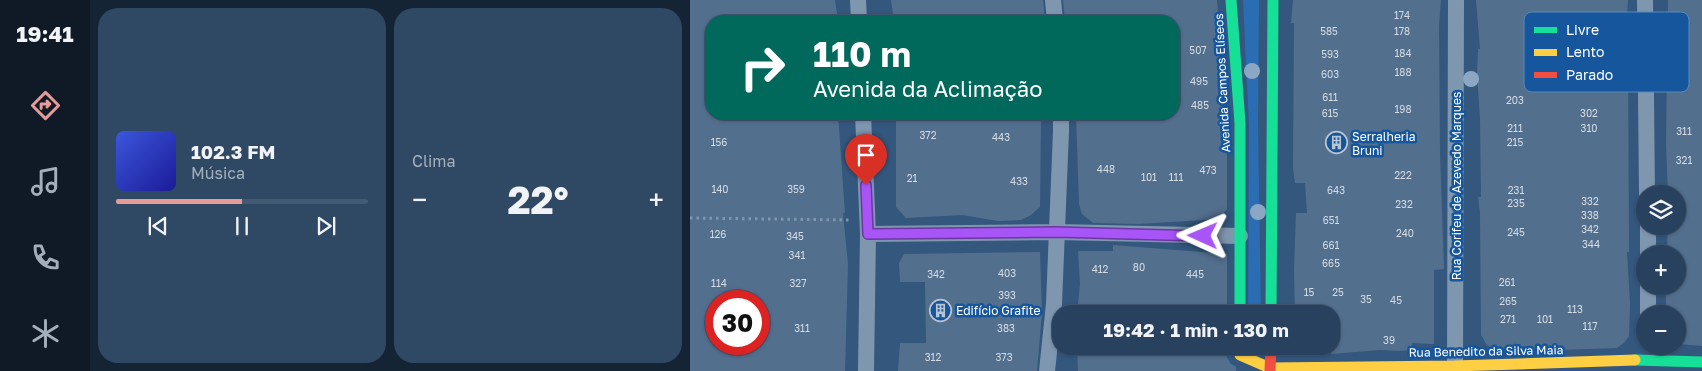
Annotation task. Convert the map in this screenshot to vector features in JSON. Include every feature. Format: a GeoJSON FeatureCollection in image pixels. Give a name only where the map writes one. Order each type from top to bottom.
{"type":"FeatureCollection","features":[{"type":"Feature","properties":{"kind":"street"},"geometry":{"type":"LineString","coordinates":[[858,0],[859,15]]}},
{"type":"Feature","properties":{"kind":"street"},"geometry":{"type":"LineString","coordinates":[[1053,0],[1054,15]]}},
{"type":"Feature","properties":{"kind":"street","name":"Avenida Campos Elíseos"},"geometry":{"type":"LineString","coordinates":[[1231,0],[1250,242],[1241,305]]}},
{"type":"Feature","properties":{"kind":"street"},"geometry":{"type":"LineString","coordinates":[[1271,305],[1273,0]]}},
{"type":"Feature","properties":{"kind":"street","name":"Rua Corifeu de Azevedo Marques"},"geometry":{"type":"LineString","coordinates":[[1455,368],[1456,0]]}},
{"type":"Feature","properties":{"kind":"street"},"geometry":{"type":"LineString","coordinates":[[1646,92],[1647,185]]}},
{"type":"Feature","properties":{"kind":"street"},"geometry":{"type":"LineString","coordinates":[[863,120],[868,227],[866,371]]}},
{"type":"Feature","properties":{"kind":"street"},"geometry":{"type":"LineString","coordinates":[[1047,371],[1054,304],[1060,120]]}},
{"type":"Feature","properties":{"kind":"street"},"geometry":{"type":"LineString","coordinates":[[868,227],[1057,232],[1250,242],[1273,257]]}},
{"type":"Feature","properties":{"kind":"street"},"geometry":{"type":"LineString","coordinates":[[1240,355],[1240,371]]}},
{"type":"Feature","properties":{"kind":"street"},"geometry":{"type":"LineString","coordinates":[[1246,355],[1270,370],[1271,355]]}},
{"type":"Feature","properties":{"kind":"street","name":"Rua Benedito da Silva Maia"},"geometry":{"type":"LineString","coordinates":[[1270,370],[1455,368],[1649,359],[1702,362]]}},
{"type":"Feature","properties":{"kind":"path"},"geometry":{"type":"LineString","coordinates":[[690,218],[868,227]]}},
{"type":"Feature","properties":{"kind":"shaded area"},"geometry":{"type":"Polygon","coordinates":[[[1243,0],[1259,0],[1258,124],[1261,305],[1248,305],[1249,125],[1243,0]]]}},
{"type":"Feature","properties":{"kind":"building"},"geometry":{"type":"Polygon","coordinates":[[[690,0],[835,0],[837,15],[705,15],[705,120],[838,120],[845,213],[843,213],[848,264],[845,371],[690,371],[690,0]]]}},
{"type":"Feature","properties":{"kind":"building"},"geometry":{"type":"Polygon","coordinates":[[[891,0],[1043,0],[1044,15],[893,15],[891,0]]]}},
{"type":"Feature","properties":{"kind":"building"},"geometry":{"type":"Polygon","coordinates":[[[1063,0],[1217,0],[1227,123],[1227,209],[1219,219],[1139,224],[1093,223],[1082,214],[1079,204],[1076,120],[1180,120],[1180,15],[1064,15],[1063,0]]]}},
{"type":"Feature","properties":{"kind":"building"},"geometry":{"type":"Polygon","coordinates":[[[1293,0],[1441,0],[1439,25],[1440,153],[1444,269],[1434,270],[1434,344],[1412,343],[1412,350],[1340,353],[1340,305],[1295,305],[1296,213],[1307,213],[1305,183],[1295,183],[1293,168],[1294,23],[1291,23],[1293,0]]]}},
{"type":"Feature","properties":{"kind":"building"},"geometry":{"type":"Polygon","coordinates":[[[1476,0],[1628,0],[1627,12],[1524,12],[1524,92],[1628,92],[1629,252],[1627,252],[1630,303],[1629,336],[1617,348],[1498,352],[1487,345],[1481,335],[1480,213],[1478,197],[1481,197],[1480,119],[1477,74],[1478,49],[1480,49],[1476,0]]]}},
{"type":"Feature","properties":{"kind":"building"},"geometry":{"type":"Polygon","coordinates":[[[1668,0],[1702,0],[1702,346],[1686,345],[1686,305],[1666,305],[1666,295],[1686,295],[1686,245],[1667,245],[1668,235],[1686,235],[1686,185],[1668,185],[1666,144],[1667,92],[1689,92],[1689,12],[1668,12],[1668,0]]]}},
{"type":"Feature","properties":{"kind":"building"},"geometry":{"type":"Polygon","coordinates":[[[896,120],[1041,120],[1040,207],[1031,215],[1021,220],[998,221],[962,215],[906,218],[896,207],[896,120]]]}},
{"type":"Feature","properties":{"kind":"building"},"geometry":{"type":"Polygon","coordinates":[[[1113,245],[1227,254],[1227,305],[1078,305],[1080,284],[1078,251],[1113,251],[1113,245]]]}},
{"type":"Feature","properties":{"kind":"building"},"geometry":{"type":"Polygon","coordinates":[[[1040,252],[1042,313],[1037,371],[898,371],[900,343],[926,343],[925,282],[900,282],[899,263],[904,254],[1040,252]]]}},
{"type":"Feature","properties":{"kind":"building"},"geometry":{"type":"Polygon","coordinates":[[[1077,355],[1227,355],[1230,363],[1236,367],[1236,371],[1078,371],[1077,355]]]}},
{"type":"Feature","properties":{"kind":"traffic: fast"},"geometry":{"type":"LineString","coordinates":[[1231,0],[1240,123],[1240,305]]}},
{"type":"Feature","properties":{"kind":"traffic: fast"},"geometry":{"type":"LineString","coordinates":[[1271,305],[1273,0]]}},
{"type":"Feature","properties":{"kind":"traffic: fast"},"geometry":{"type":"LineString","coordinates":[[1635,360],[1702,362]]}},
{"type":"Feature","properties":{"kind":"traffic: slow"},"geometry":{"type":"LineString","coordinates":[[1240,355],[1270,368],[1455,366],[1635,360]]}},
{"type":"Feature","properties":{"kind":"traffic: jam"},"geometry":{"type":"LineString","coordinates":[[1270,371],[1271,355]]}},
{"type":"Feature","properties":{"kind":"place","name":"Serralheria Bruni"},"geometry":{"type":"Point","coordinates":[1336,143]}},
{"type":"Feature","properties":{"kind":"place","name":"Edifício Grafite"},"geometry":{"type":"Point","coordinates":[940,310]}},
{"type":"Feature","properties":{"kind":"route"},"geometry":{"type":"LineString","coordinates":[[866,185],[868,234],[1057,232],[1203,236]]}}]}
